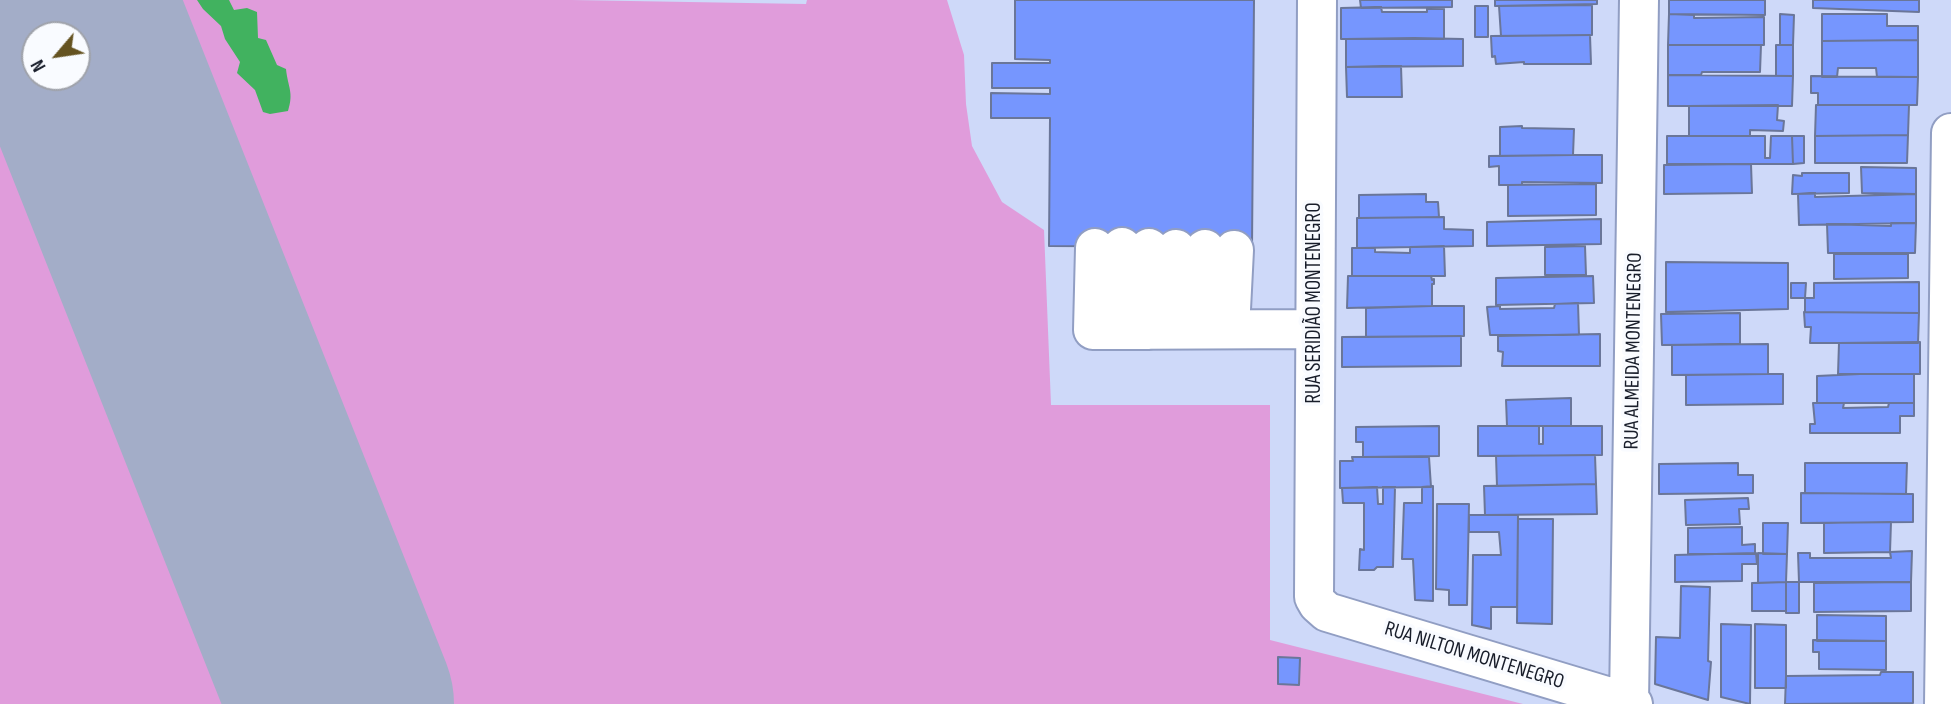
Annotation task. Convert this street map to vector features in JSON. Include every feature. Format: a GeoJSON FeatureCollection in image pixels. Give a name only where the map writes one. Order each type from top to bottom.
{"type":"FeatureCollection","features":[{"type":"Feature","properties":{"kind":"street","name":"RUA SERIDIÃO MONTENEGRO"},"geometry":{"type":"LineString","coordinates":[[1317,0],[1313,590],[1318,604]]}},
{"type":"Feature","properties":{"kind":"street","name":"RUA ALMEIDA MONTENEGRO"},"geometry":{"type":"LineString","coordinates":[[1631,703],[1639,0]]}},
{"type":"Feature","properties":{"kind":"street"},"geometry":{"type":"LineString","coordinates":[[1944,704],[1951,133]]}},
{"type":"Feature","properties":{"kind":"street"},"geometry":{"type":"LineString","coordinates":[[1163,248],[1175,329]]}},
{"type":"Feature","properties":{"kind":"street"},"geometry":{"type":"LineString","coordinates":[[1163,248],[1175,329]]}},
{"type":"Feature","properties":{"kind":"street"},"geometry":{"type":"LineString","coordinates":[[1163,248],[1093,330],[1315,329]]}},
{"type":"Feature","properties":{"kind":"street","name":"RUA NILTON MONTENEGRO"},"geometry":{"type":"LineString","coordinates":[[1318,604],[1327,611],[1631,703]]}},
{"type":"Feature","properties":{"kind":"shaded area"},"geometry":{"type":"Polygon","coordinates":[[[0,0],[16,0],[24,21],[21,21],[21,91],[53,91],[296,704],[0,704],[0,0]]]}},
{"type":"Feature","properties":{"kind":"shaded area"},"geometry":{"type":"Polygon","coordinates":[[[108,0],[571,0],[806,4],[807,0],[947,0],[964,55],[966,104],[972,146],[1002,202],[1044,230],[1051,405],[1270,405],[1270,640],[1523,704],[390,704],[108,0]]]}},
{"type":"Feature","properties":{"kind":"shaded area"},"geometry":{"type":"Polygon","coordinates":[[[197,0],[229,0],[234,10],[247,8],[257,12],[258,38],[266,40],[277,65],[286,69],[291,94],[288,111],[270,114],[263,112],[255,90],[237,73],[240,62],[225,39],[221,26],[197,0]]]}},
{"type":"Feature","properties":{"kind":"building"},"geometry":{"type":"Polygon","coordinates":[[[1015,0],[1254,0],[1252,247],[1049,246],[1050,118],[991,118],[991,93],[1050,94],[1050,88],[992,88],[992,63],[1050,63],[1050,60],[1015,59],[1015,0]]]}},
{"type":"Feature","properties":{"kind":"building"},"geometry":{"type":"Polygon","coordinates":[[[1360,0],[1452,0],[1452,7],[1361,8],[1360,0]]]}},
{"type":"Feature","properties":{"kind":"building"},"geometry":{"type":"Polygon","coordinates":[[[1495,0],[1597,0],[1597,4],[1495,6],[1495,0]]]}},
{"type":"Feature","properties":{"kind":"building"},"geometry":{"type":"Polygon","coordinates":[[[1669,0],[1765,0],[1765,15],[1669,14],[1669,0]]]}},
{"type":"Feature","properties":{"kind":"building"},"geometry":{"type":"Polygon","coordinates":[[[1813,0],[1919,0],[1919,12],[1813,8],[1813,0]]]}},
{"type":"Feature","properties":{"kind":"building"},"geometry":{"type":"Polygon","coordinates":[[[1592,5],[1592,35],[1501,36],[1499,6],[1592,5]]]}},
{"type":"Feature","properties":{"kind":"building"},"geometry":{"type":"Polygon","coordinates":[[[1475,6],[1488,6],[1488,37],[1475,37],[1475,6]]]}},
{"type":"Feature","properties":{"kind":"building"},"geometry":{"type":"Polygon","coordinates":[[[1381,7],[1382,12],[1427,12],[1427,9],[1444,9],[1444,39],[1341,39],[1341,8],[1381,7]]]}},
{"type":"Feature","properties":{"kind":"building"},"geometry":{"type":"Polygon","coordinates":[[[1669,14],[1694,15],[1694,18],[1764,17],[1764,45],[1668,45],[1669,14]]]}},
{"type":"Feature","properties":{"kind":"building"},"geometry":{"type":"Polygon","coordinates":[[[1780,14],[1794,15],[1793,45],[1780,45],[1780,14]]]}},
{"type":"Feature","properties":{"kind":"building"},"geometry":{"type":"Polygon","coordinates":[[[1822,14],[1887,14],[1887,26],[1918,26],[1918,40],[1822,41],[1822,14]]]}},
{"type":"Feature","properties":{"kind":"building"},"geometry":{"type":"Polygon","coordinates":[[[1590,35],[1591,64],[1496,64],[1495,56],[1492,57],[1491,36],[1590,35]]]}},
{"type":"Feature","properties":{"kind":"building"},"geometry":{"type":"Polygon","coordinates":[[[1346,39],[1463,39],[1463,66],[1346,67],[1346,39]]]}},
{"type":"Feature","properties":{"kind":"building"},"geometry":{"type":"Polygon","coordinates":[[[1918,40],[1918,77],[1877,77],[1876,68],[1838,68],[1837,77],[1822,77],[1822,41],[1918,40]]]}},
{"type":"Feature","properties":{"kind":"building"},"geometry":{"type":"Polygon","coordinates":[[[1668,45],[1761,45],[1760,72],[1668,75],[1668,45]]]}},
{"type":"Feature","properties":{"kind":"building"},"geometry":{"type":"Polygon","coordinates":[[[1776,45],[1793,45],[1793,76],[1776,76],[1776,45]]]}},
{"type":"Feature","properties":{"kind":"building"},"geometry":{"type":"Polygon","coordinates":[[[1401,66],[1402,97],[1347,97],[1346,67],[1401,66]]]}},
{"type":"Feature","properties":{"kind":"building"},"geometry":{"type":"Polygon","coordinates":[[[1668,75],[1793,76],[1792,106],[1668,106],[1668,75]]]}},
{"type":"Feature","properties":{"kind":"building"},"geometry":{"type":"Polygon","coordinates":[[[1811,76],[1918,77],[1917,105],[1818,105],[1818,93],[1811,93],[1811,76]]]}},
{"type":"Feature","properties":{"kind":"building"},"geometry":{"type":"Polygon","coordinates":[[[1778,105],[1777,120],[1784,121],[1783,131],[1750,130],[1750,136],[1689,136],[1689,106],[1778,105]]]}},
{"type":"Feature","properties":{"kind":"building"},"geometry":{"type":"Polygon","coordinates":[[[1816,105],[1909,105],[1908,135],[1815,136],[1816,105]]]}},
{"type":"Feature","properties":{"kind":"building"},"geometry":{"type":"Polygon","coordinates":[[[1500,127],[1574,129],[1573,155],[1500,156],[1500,127]]]}},
{"type":"Feature","properties":{"kind":"building"},"geometry":{"type":"Polygon","coordinates":[[[1908,135],[1907,163],[1815,163],[1815,136],[1908,135]]]}},
{"type":"Feature","properties":{"kind":"building"},"geometry":{"type":"Polygon","coordinates":[[[1667,136],[1765,136],[1765,158],[1770,158],[1771,136],[1792,136],[1793,164],[1667,164],[1667,136]]]}},
{"type":"Feature","properties":{"kind":"building"},"geometry":{"type":"Polygon","coordinates":[[[1792,136],[1804,136],[1804,163],[1793,164],[1792,136]]]}},
{"type":"Feature","properties":{"kind":"building"},"geometry":{"type":"Polygon","coordinates":[[[1602,155],[1602,183],[1522,182],[1522,185],[1499,185],[1499,166],[1489,167],[1489,156],[1602,155]]]}},
{"type":"Feature","properties":{"kind":"building"},"geometry":{"type":"Polygon","coordinates":[[[1751,164],[1752,193],[1664,194],[1664,165],[1751,164]]]}},
{"type":"Feature","properties":{"kind":"building"},"geometry":{"type":"Polygon","coordinates":[[[1861,167],[1916,168],[1916,194],[1862,193],[1861,167]]]}},
{"type":"Feature","properties":{"kind":"building"},"geometry":{"type":"Polygon","coordinates":[[[1802,173],[1849,173],[1849,193],[1792,194],[1793,175],[1802,176],[1802,173]]]}},
{"type":"Feature","properties":{"kind":"building"},"geometry":{"type":"Polygon","coordinates":[[[1596,184],[1596,215],[1508,216],[1508,185],[1596,184]]]}},
{"type":"Feature","properties":{"kind":"building"},"geometry":{"type":"Polygon","coordinates":[[[1815,193],[1815,197],[1916,194],[1916,223],[1799,225],[1798,194],[1815,193]]]}},
{"type":"Feature","properties":{"kind":"building"},"geometry":{"type":"Polygon","coordinates":[[[1426,194],[1426,202],[1438,202],[1439,217],[1359,218],[1359,195],[1426,194]]]}},
{"type":"Feature","properties":{"kind":"building"},"geometry":{"type":"Polygon","coordinates":[[[1444,217],[1444,229],[1473,230],[1473,246],[1357,248],[1357,218],[1444,217]]]}},
{"type":"Feature","properties":{"kind":"building"},"geometry":{"type":"Polygon","coordinates":[[[1601,219],[1601,244],[1487,246],[1487,222],[1601,219]]]}},
{"type":"Feature","properties":{"kind":"building"},"geometry":{"type":"Polygon","coordinates":[[[1891,223],[1916,223],[1915,253],[1828,253],[1827,224],[1891,226],[1891,223]]]}},
{"type":"Feature","properties":{"kind":"building"},"geometry":{"type":"Polygon","coordinates":[[[1444,246],[1445,276],[1352,276],[1352,248],[1410,253],[1410,247],[1444,246]]]}},
{"type":"Feature","properties":{"kind":"building"},"geometry":{"type":"Polygon","coordinates":[[[1585,246],[1586,275],[1545,275],[1545,247],[1585,246]]]}},
{"type":"Feature","properties":{"kind":"building"},"geometry":{"type":"Polygon","coordinates":[[[1834,254],[1908,254],[1908,278],[1834,279],[1834,254]]]}},
{"type":"Feature","properties":{"kind":"building"},"geometry":{"type":"Polygon","coordinates":[[[1666,262],[1788,263],[1788,309],[1666,312],[1666,262]]]}},
{"type":"Feature","properties":{"kind":"building"},"geometry":{"type":"Polygon","coordinates":[[[1348,276],[1431,276],[1432,280],[1434,279],[1432,306],[1347,308],[1348,276]]]}},
{"type":"Feature","properties":{"kind":"building"},"geometry":{"type":"Polygon","coordinates":[[[1593,276],[1594,303],[1496,305],[1496,278],[1593,276]]]}},
{"type":"Feature","properties":{"kind":"building"},"geometry":{"type":"Polygon","coordinates":[[[1919,282],[1919,313],[1805,312],[1805,298],[1814,298],[1814,283],[1919,282]]]}},
{"type":"Feature","properties":{"kind":"building"},"geometry":{"type":"Polygon","coordinates":[[[1791,283],[1806,283],[1805,298],[1791,298],[1791,283]]]}},
{"type":"Feature","properties":{"kind":"building"},"geometry":{"type":"Polygon","coordinates":[[[1578,303],[1579,335],[1490,335],[1487,307],[1554,308],[1555,304],[1578,303]]]}},
{"type":"Feature","properties":{"kind":"building"},"geometry":{"type":"Polygon","coordinates":[[[1464,306],[1464,336],[1366,337],[1366,308],[1464,306]]]}},
{"type":"Feature","properties":{"kind":"building"},"geometry":{"type":"Polygon","coordinates":[[[1804,312],[1919,313],[1918,343],[1810,343],[1811,327],[1805,327],[1804,312]]]}},
{"type":"Feature","properties":{"kind":"building"},"geometry":{"type":"Polygon","coordinates":[[[1740,313],[1740,344],[1662,345],[1661,314],[1740,313]]]}},
{"type":"Feature","properties":{"kind":"building"},"geometry":{"type":"Polygon","coordinates":[[[1600,334],[1600,366],[1502,366],[1503,352],[1498,351],[1498,336],[1600,334]]]}},
{"type":"Feature","properties":{"kind":"building"},"geometry":{"type":"Polygon","coordinates":[[[1461,336],[1461,366],[1342,367],[1342,337],[1461,336]]]}},
{"type":"Feature","properties":{"kind":"building"},"geometry":{"type":"Polygon","coordinates":[[[1920,342],[1920,374],[1838,374],[1839,343],[1920,342]]]}},
{"type":"Feature","properties":{"kind":"building"},"geometry":{"type":"Polygon","coordinates":[[[1768,344],[1768,374],[1672,375],[1672,345],[1768,344]]]}},
{"type":"Feature","properties":{"kind":"building"},"geometry":{"type":"Polygon","coordinates":[[[1783,374],[1783,404],[1686,405],[1686,375],[1783,374]]]}},
{"type":"Feature","properties":{"kind":"building"},"geometry":{"type":"Polygon","coordinates":[[[1914,374],[1914,403],[1817,403],[1817,376],[1914,374]]]}},
{"type":"Feature","properties":{"kind":"building"},"geometry":{"type":"Polygon","coordinates":[[[1571,398],[1571,426],[1507,426],[1506,400],[1571,398]]]}},
{"type":"Feature","properties":{"kind":"building"},"geometry":{"type":"Polygon","coordinates":[[[1813,403],[1844,403],[1843,408],[1888,407],[1889,403],[1914,403],[1914,416],[1900,416],[1900,433],[1810,433],[1810,424],[1815,424],[1813,403]]]}},
{"type":"Feature","properties":{"kind":"building"},"geometry":{"type":"Polygon","coordinates":[[[1439,426],[1439,456],[1363,457],[1363,442],[1356,442],[1356,427],[1439,426]]]}},
{"type":"Feature","properties":{"kind":"building"},"geometry":{"type":"Polygon","coordinates":[[[1478,426],[1539,426],[1539,444],[1543,444],[1543,426],[1602,426],[1602,455],[1478,456],[1478,426]]]}},
{"type":"Feature","properties":{"kind":"building"},"geometry":{"type":"Polygon","coordinates":[[[1595,455],[1596,484],[1497,486],[1496,456],[1595,455]]]}},
{"type":"Feature","properties":{"kind":"building"},"geometry":{"type":"Polygon","coordinates":[[[1352,457],[1429,457],[1431,487],[1340,488],[1340,461],[1353,461],[1352,457]]]}},
{"type":"Feature","properties":{"kind":"building"},"geometry":{"type":"Polygon","coordinates":[[[1738,463],[1738,475],[1753,475],[1753,493],[1659,494],[1659,464],[1738,463]]]}},
{"type":"Feature","properties":{"kind":"building"},"geometry":{"type":"Polygon","coordinates":[[[1805,463],[1907,463],[1906,494],[1805,493],[1805,463]]]}},
{"type":"Feature","properties":{"kind":"building"},"geometry":{"type":"Polygon","coordinates":[[[1596,484],[1597,514],[1485,515],[1484,486],[1596,484]]]}},
{"type":"Feature","properties":{"kind":"building"},"geometry":{"type":"Polygon","coordinates":[[[1433,486],[1433,601],[1415,600],[1413,559],[1402,559],[1404,503],[1422,503],[1422,487],[1433,486]]]}},
{"type":"Feature","properties":{"kind":"building"},"geometry":{"type":"Polygon","coordinates":[[[1377,487],[1378,504],[1383,504],[1383,487],[1395,487],[1393,567],[1359,570],[1360,549],[1364,550],[1364,503],[1343,503],[1342,488],[1377,487]]]}},
{"type":"Feature","properties":{"kind":"building"},"geometry":{"type":"Polygon","coordinates":[[[1801,493],[1913,494],[1913,522],[1801,523],[1801,493]]]}},
{"type":"Feature","properties":{"kind":"building"},"geometry":{"type":"Polygon","coordinates":[[[1748,498],[1749,509],[1739,509],[1740,524],[1686,525],[1685,500],[1748,498]]]}},
{"type":"Feature","properties":{"kind":"building"},"geometry":{"type":"Polygon","coordinates":[[[1437,504],[1469,504],[1467,605],[1449,605],[1449,590],[1436,589],[1437,504]]]}},
{"type":"Feature","properties":{"kind":"building"},"geometry":{"type":"Polygon","coordinates":[[[1469,515],[1518,515],[1517,607],[1491,607],[1491,629],[1472,625],[1473,555],[1501,555],[1499,532],[1469,532],[1469,515]]]}},
{"type":"Feature","properties":{"kind":"building"},"geometry":{"type":"Polygon","coordinates":[[[1518,519],[1553,519],[1552,624],[1517,623],[1518,519]]]}},
{"type":"Feature","properties":{"kind":"building"},"geometry":{"type":"Polygon","coordinates":[[[1891,522],[1890,552],[1824,553],[1824,523],[1891,522]]]}},
{"type":"Feature","properties":{"kind":"building"},"geometry":{"type":"Polygon","coordinates":[[[1763,523],[1788,523],[1787,554],[1763,554],[1763,523]]]}},
{"type":"Feature","properties":{"kind":"building"},"geometry":{"type":"Polygon","coordinates":[[[1742,527],[1742,545],[1755,544],[1755,554],[1688,554],[1688,528],[1742,527]]]}},
{"type":"Feature","properties":{"kind":"building"},"geometry":{"type":"Polygon","coordinates":[[[1912,551],[1911,582],[1799,582],[1798,553],[1810,553],[1810,558],[1891,558],[1890,552],[1912,551]]]}},
{"type":"Feature","properties":{"kind":"building"},"geometry":{"type":"Polygon","coordinates":[[[1756,553],[1757,564],[1742,564],[1742,581],[1675,582],[1675,555],[1756,553]]]}},
{"type":"Feature","properties":{"kind":"building"},"geometry":{"type":"Polygon","coordinates":[[[1758,553],[1787,554],[1786,582],[1758,583],[1758,553]]]}},
{"type":"Feature","properties":{"kind":"building"},"geometry":{"type":"Polygon","coordinates":[[[1786,582],[1786,611],[1752,611],[1752,583],[1786,582]]]}},
{"type":"Feature","properties":{"kind":"building"},"geometry":{"type":"Polygon","coordinates":[[[1786,582],[1799,582],[1799,613],[1786,613],[1786,582]]]}},
{"type":"Feature","properties":{"kind":"building"},"geometry":{"type":"Polygon","coordinates":[[[1911,582],[1911,611],[1814,612],[1814,583],[1911,582]]]}},
{"type":"Feature","properties":{"kind":"building"},"geometry":{"type":"Polygon","coordinates":[[[1681,586],[1710,587],[1708,661],[1711,662],[1708,700],[1655,684],[1656,637],[1680,638],[1681,586]]]}},
{"type":"Feature","properties":{"kind":"building"},"geometry":{"type":"Polygon","coordinates":[[[1817,615],[1886,616],[1886,641],[1817,641],[1817,615]]]}},
{"type":"Feature","properties":{"kind":"building"},"geometry":{"type":"Polygon","coordinates":[[[1721,624],[1751,625],[1750,704],[1721,697],[1721,624]]]}},
{"type":"Feature","properties":{"kind":"building"},"geometry":{"type":"Polygon","coordinates":[[[1755,624],[1786,625],[1786,688],[1755,688],[1755,624]]]}},
{"type":"Feature","properties":{"kind":"building"},"geometry":{"type":"Polygon","coordinates":[[[1813,640],[1886,641],[1886,670],[1819,669],[1819,652],[1813,652],[1813,640]]]}},
{"type":"Feature","properties":{"kind":"building"},"geometry":{"type":"Polygon","coordinates":[[[1278,657],[1300,658],[1299,685],[1278,684],[1278,657]]]}},
{"type":"Feature","properties":{"kind":"building"},"geometry":{"type":"Polygon","coordinates":[[[1881,672],[1913,672],[1913,703],[1785,704],[1786,676],[1880,675],[1881,672]]]}},
{"type":"Feature","properties":{"kind":"runway"},"geometry":{"type":"LineString","coordinates":[[91,72],[342,704]]}}]}
